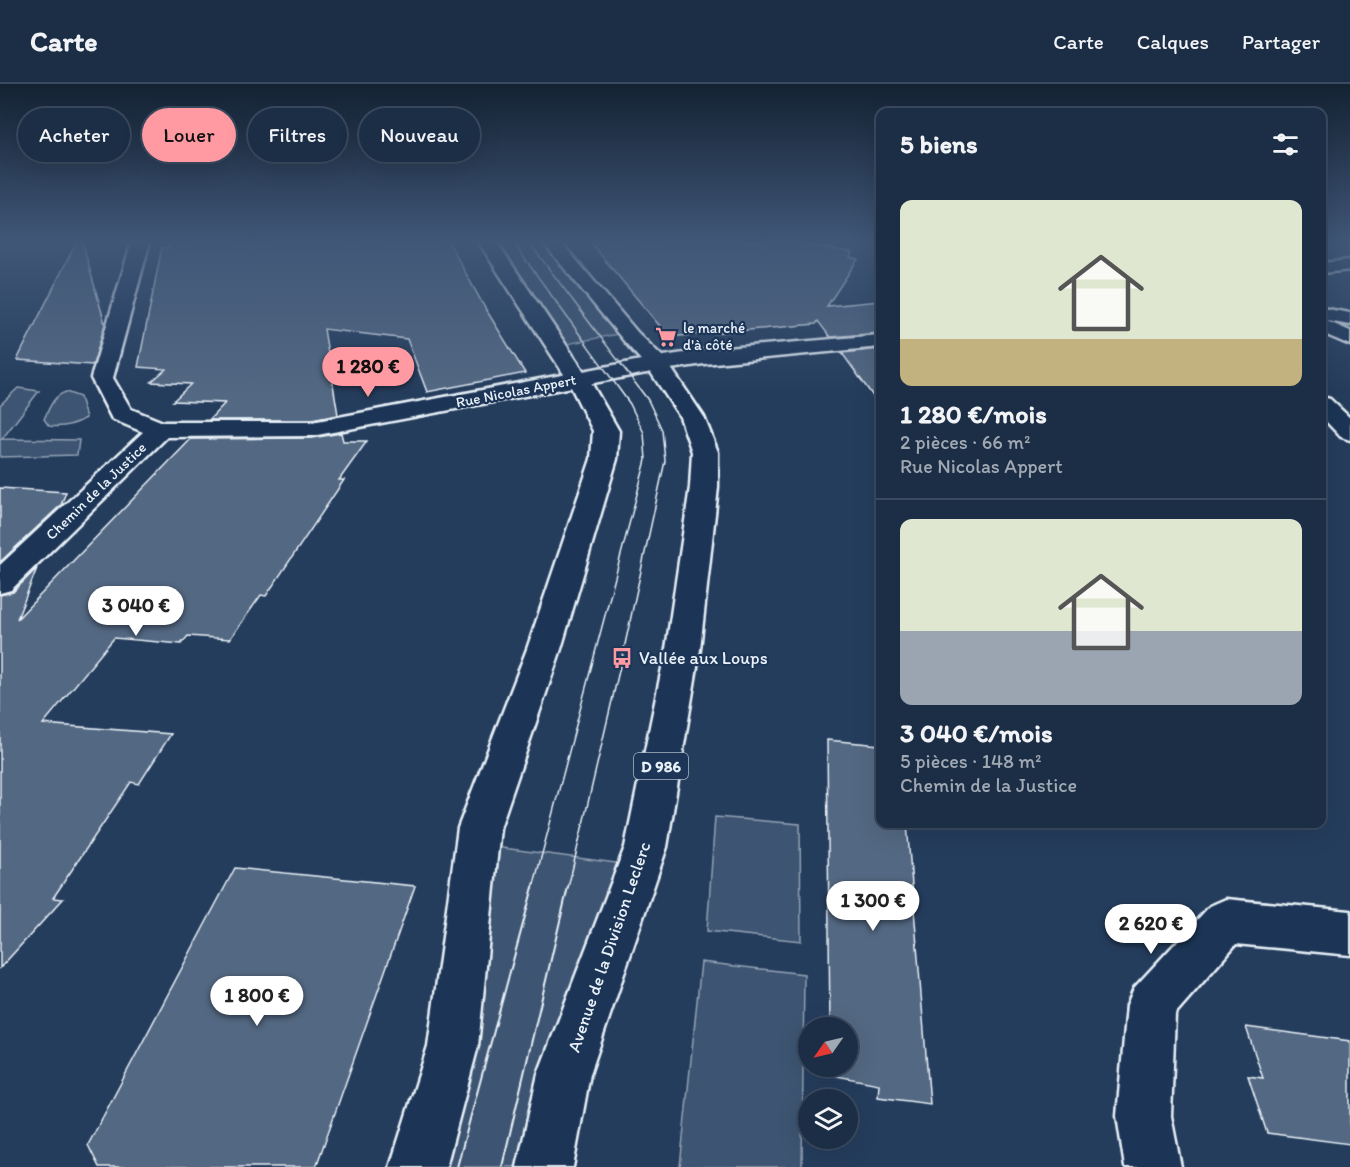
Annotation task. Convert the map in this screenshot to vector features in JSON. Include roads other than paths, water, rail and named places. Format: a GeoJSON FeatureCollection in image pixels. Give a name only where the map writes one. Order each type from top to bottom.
{"type":"FeatureCollection","features":[{"type":"Feature","properties":{"kind":"main road","name":"Chemin de la Justice"},"geometry":{"type":"LineString","coordinates":[[0,583],[159,430],[121,414],[102,378],[127,292]]}},
{"type":"Feature","properties":{"kind":"main road"},"geometry":{"type":"LineString","coordinates":[[418,1167],[453,1046],[479,828],[544,650],[604,459],[606,431],[578,379],[521,292]]}},
{"type":"Feature","properties":{"kind":"main road","name":"Avenue de la Division Leclerc"},"geometry":{"type":"LineString","coordinates":[[545,1167],[564,1074],[646,847],[683,649],[704,487],[705,452],[692,417],[657,364],[631,338],[593,292]]}},
{"type":"Feature","properties":{"kind":"main road"},"geometry":{"type":"LineString","coordinates":[[1326,315],[1350,320]]}},
{"type":"Feature","properties":{"kind":"main road"},"geometry":{"type":"LineString","coordinates":[[1326,327],[1350,339]]}},
{"type":"Feature","properties":{"kind":"main road","name":"Rue Nicolas Appert"},"geometry":{"type":"LineString","coordinates":[[159,430],[312,429],[657,364],[704,357],[876,341]]}},
{"type":"Feature","properties":{"kind":"main road"},"geometry":{"type":"LineString","coordinates":[[1326,408],[1350,432]]}},
{"type":"Feature","properties":{"kind":"main road"},"geometry":{"type":"LineString","coordinates":[[1153,1167],[1144,1116],[1151,1005],[1226,921],[1350,933]]}},
{"type":"Feature","properties":{"kind":"tram line"},"geometry":{"type":"LineString","coordinates":[[533,888],[646,460],[644,433],[630,404],[549,292]]}},
{"type":"Feature","properties":{"kind":"tram line"},"geometry":{"type":"LineString","coordinates":[[566,292],[648,400],[662,430],[665,461],[568,888]]}},
{"type":"Feature","properties":{"kind":"tram line"},"geometry":{"type":"LineString","coordinates":[[457,1167],[533,887]]}},
{"type":"Feature","properties":{"kind":"tram line"},"geometry":{"type":"LineString","coordinates":[[502,1167],[568,887]]}},
{"type":"Feature","properties":{"kind":"place","name":"le marché d'à côté"},"geometry":{"type":"Point","coordinates":[666,337]}},
{"type":"Feature","properties":{"kind":"place","name":"Vallée aux Loups"},"geometry":{"type":"Point","coordinates":[622,658]}}]}
